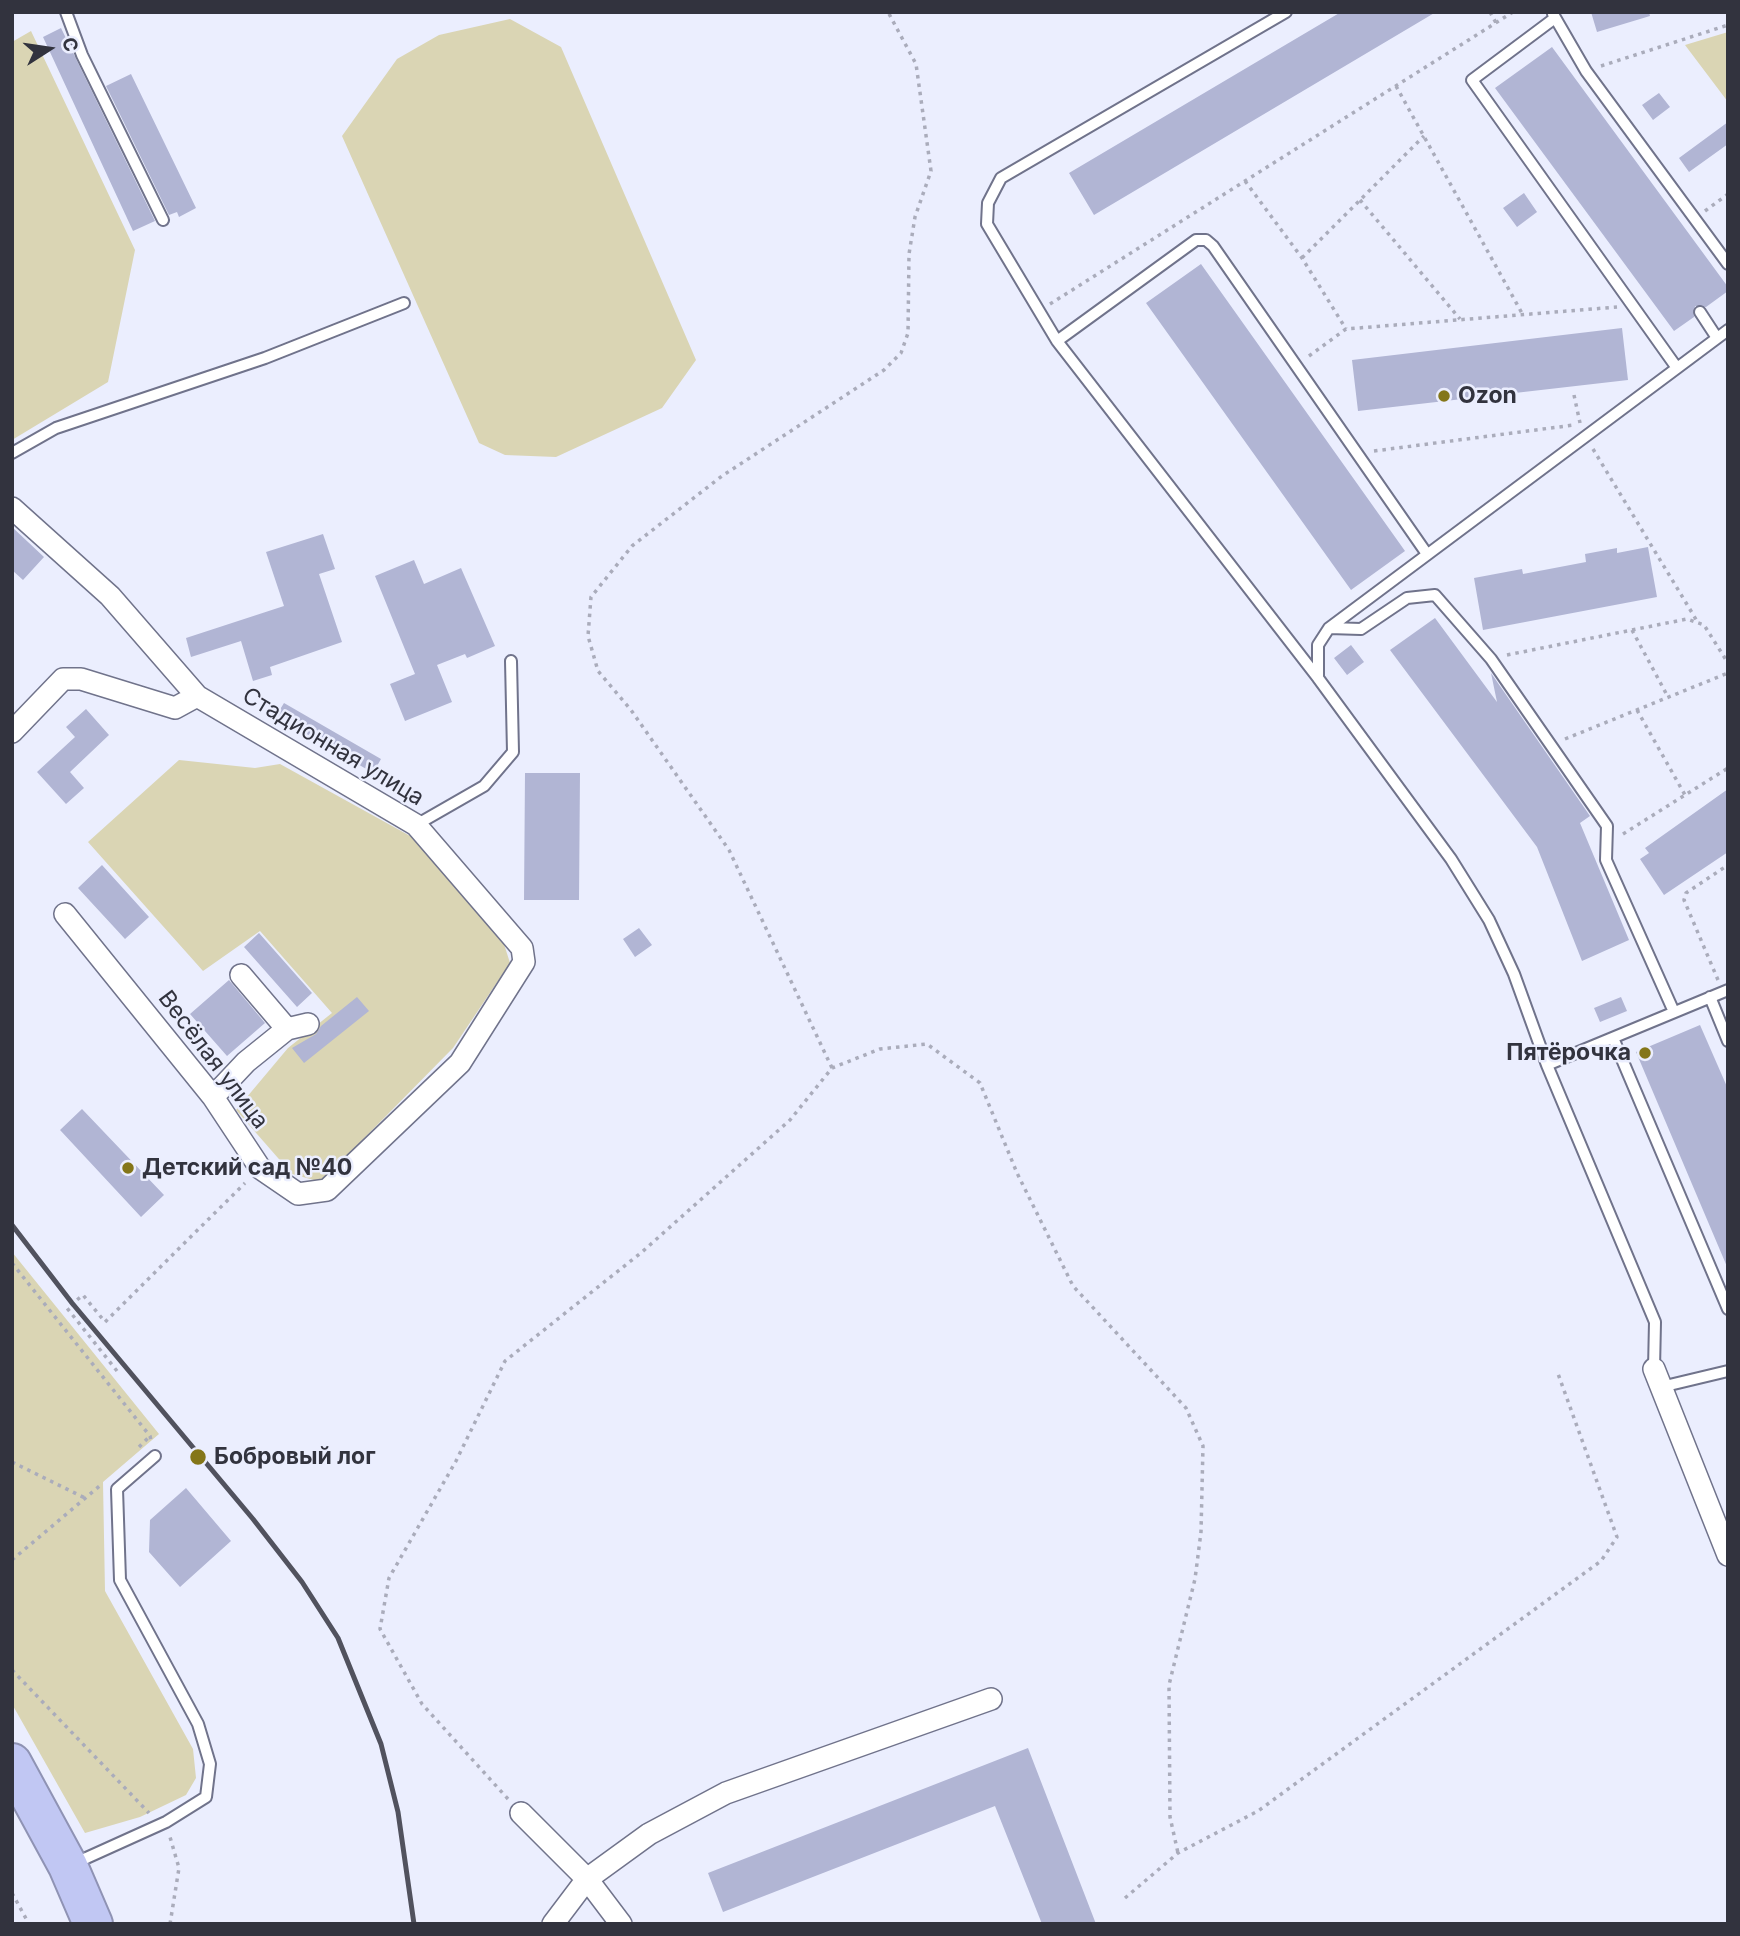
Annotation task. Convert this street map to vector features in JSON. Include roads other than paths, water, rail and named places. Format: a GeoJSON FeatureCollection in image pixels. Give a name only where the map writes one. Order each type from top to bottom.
{"type":"FeatureCollection","features":[{"type":"Feature","properties":{"kind":"highway"},"geometry":{"type":"LineString","coordinates":[[12,1763],[68,1866],[93,1924]]}},
{"type":"Feature","properties":{"kind":"street","name":"Стадионная улица"},"geometry":{"type":"LineString","coordinates":[[12,508],[110,596],[197,696],[416,825],[522,948],[524,962],[460,1063]]}},
{"type":"Feature","properties":{"kind":"street"},"geometry":{"type":"LineString","coordinates":[[12,732],[63,679],[81,679],[175,708],[197,696]]}},
{"type":"Feature","properties":{"kind":"street","name":"Весёлая улица"},"geometry":{"type":"LineString","coordinates":[[65,914],[213,1097],[260,1168],[298,1194],[327,1190],[460,1063]]}},
{"type":"Feature","properties":{"kind":"street"},"geometry":{"type":"LineString","coordinates":[[213,1097],[246,1062],[298,1026],[241,975]]}},
{"type":"Feature","properties":{"kind":"street"},"geometry":{"type":"LineString","coordinates":[[1657,1378],[1728,1555]]}},
{"type":"Feature","properties":{"kind":"street"},"geometry":{"type":"LineString","coordinates":[[553,1924],[587,1879],[649,1834],[726,1793],[991,1699]]}},
{"type":"Feature","properties":{"kind":"street"},"geometry":{"type":"LineString","coordinates":[[521,1814],[587,1879],[621,1924]]}},
{"type":"Feature","properties":{"kind":"lane"},"geometry":{"type":"LineString","coordinates":[[66,12],[82,55],[163,220]]}},
{"type":"Feature","properties":{"kind":"lane"},"geometry":{"type":"LineString","coordinates":[[1286,12],[1002,178],[988,203],[987,224],[1057,341],[1318,678],[1451,859],[1489,920],[1514,974],[1547,1065],[1655,1322],[1657,1378],[1728,1371]]}},
{"type":"Feature","properties":{"kind":"lane"},"geometry":{"type":"LineString","coordinates":[[1677,368],[1472,80],[1553,15],[1586,71],[1728,264]]}},
{"type":"Feature","properties":{"kind":"lane"},"geometry":{"type":"LineString","coordinates":[[1057,341],[1196,240],[1206,240],[1427,554]]}},
{"type":"Feature","properties":{"kind":"lane"},"geometry":{"type":"LineString","coordinates":[[12,453],[56,428],[265,358],[404,303]]}},
{"type":"Feature","properties":{"kind":"lane"},"geometry":{"type":"LineString","coordinates":[[1700,312],[1717,338]]}},
{"type":"Feature","properties":{"kind":"lane"},"geometry":{"type":"LineString","coordinates":[[1318,678],[1318,645],[1329,628],[1728,330]]}},
{"type":"Feature","properties":{"kind":"lane"},"geometry":{"type":"LineString","coordinates":[[1329,628],[1361,629],[1407,598],[1435,595],[1491,659],[1607,827],[1606,860],[1674,1012]]}},
{"type":"Feature","properties":{"kind":"lane"},"geometry":{"type":"LineString","coordinates":[[416,825],[484,786],[513,752],[511,661]]}},
{"type":"Feature","properties":{"kind":"lane"},"geometry":{"type":"LineString","coordinates":[[1547,1065],[1726,991]]}},
{"type":"Feature","properties":{"kind":"lane"},"geometry":{"type":"LineString","coordinates":[[1710,997],[1728,1041]]}},
{"type":"Feature","properties":{"kind":"lane"},"geometry":{"type":"LineString","coordinates":[[1613,1038],[1728,1309]]}},
{"type":"Feature","properties":{"kind":"lane"},"geometry":{"type":"LineString","coordinates":[[68,1866],[166,1822],[206,1797],[210,1764],[198,1724],[120,1580],[117,1489],[155,1456]]}},
{"type":"Feature","properties":{"kind":"railway"},"geometry":{"type":"LineString","coordinates":[[12,1225],[72,1303],[253,1519],[302,1582],[338,1638],[381,1744],[398,1812],[414,1924]]}},
{"type":"Feature","properties":{"kind":"place","name":"Ozon"},"geometry":{"type":"Point","coordinates":[1444,396]}},
{"type":"Feature","properties":{"kind":"place","name":"Пятёрочка"},"geometry":{"type":"Point","coordinates":[1645,1053]}},
{"type":"Feature","properties":{"kind":"place","name":"Детский сад №40"},"geometry":{"type":"Point","coordinates":[128,1168]}},
{"type":"Feature","properties":{"kind":"place","name":"Бобровый лог"},"geometry":{"type":"Point","coordinates":[198,1457]}}]}
